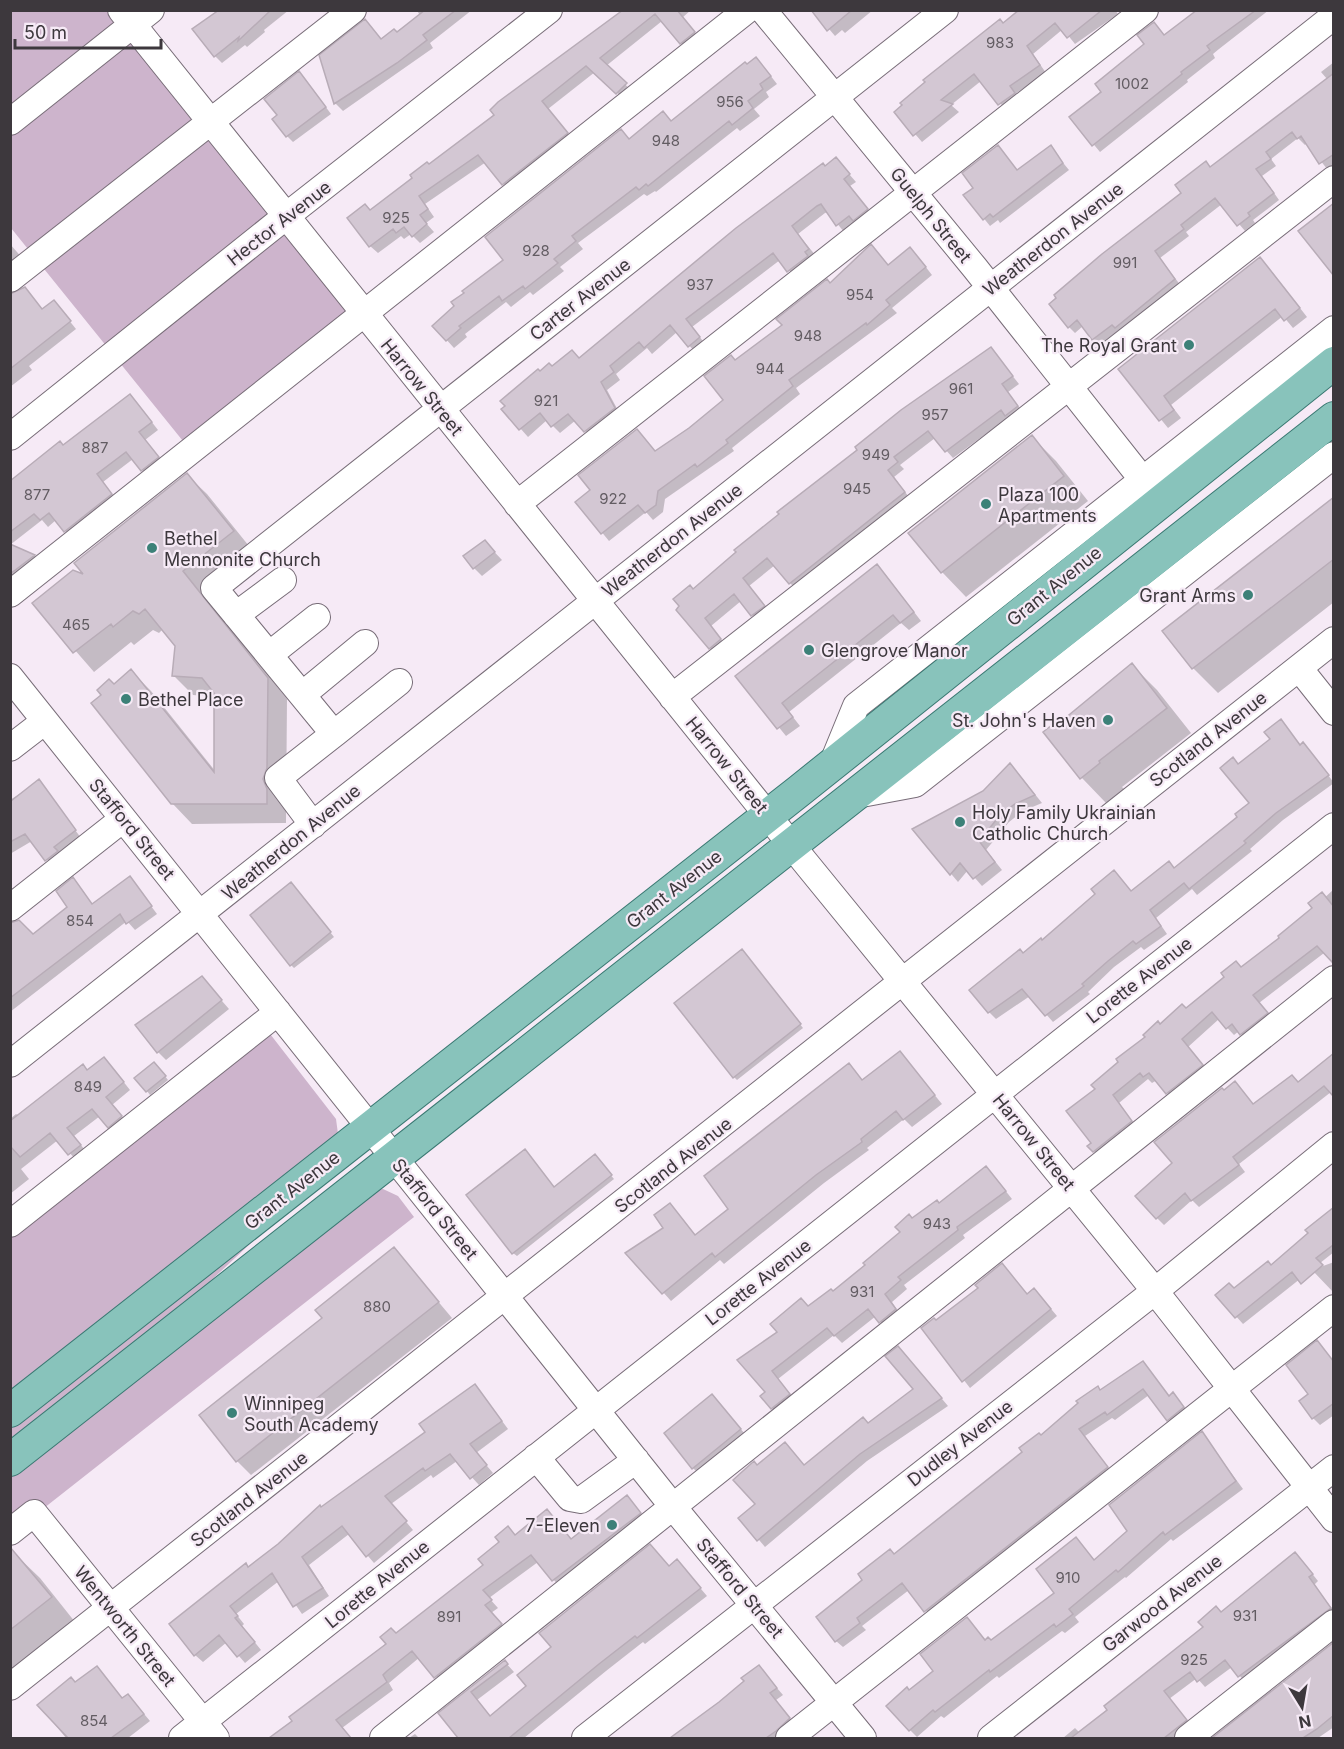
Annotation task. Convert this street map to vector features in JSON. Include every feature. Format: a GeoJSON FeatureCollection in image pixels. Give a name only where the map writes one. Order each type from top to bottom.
{"type":"FeatureCollection","features":[{"type":"Feature","properties":{"kind":"main road","name":"Grant Avenue"},"geometry":{"type":"LineString","coordinates":[[10,1411],[768,815],[1334,363]]}},
{"type":"Feature","properties":{"kind":"main road"},"geometry":{"type":"LineString","coordinates":[[10,1460],[1334,418]]}},
{"type":"Feature","properties":{"kind":"street"},"geometry":{"type":"LineString","coordinates":[[10,279],[353,10]]}},
{"type":"Feature","properties":{"kind":"street","name":"Hector Avenue"},"geometry":{"type":"LineString","coordinates":[[10,437],[549,10]]}},
{"type":"Feature","properties":{"kind":"street"},"geometry":{"type":"LineString","coordinates":[[10,594],[747,10]]}},
{"type":"Feature","properties":{"kind":"street","name":"Guelph Street"},"geometry":{"type":"LineString","coordinates":[[763,10],[991,288],[1068,389],[1142,478]]}},
{"type":"Feature","properties":{"kind":"street","name":"Carter Avenue"},"geometry":{"type":"LineString","coordinates":[[236,615],[214,588],[945,10]]}},
{"type":"Feature","properties":{"kind":"street"},"geometry":{"type":"LineString","coordinates":[[517,504],[1144,10]]}},
{"type":"Feature","properties":{"kind":"street"},"geometry":{"type":"LineString","coordinates":[[10,122],[135,15]]}},
{"type":"Feature","properties":{"kind":"street","name":"Harrow Street"},"geometry":{"type":"LineString","coordinates":[[135,15],[209,123],[1155,1291],[1334,1519]]}},
{"type":"Feature","properties":{"kind":"street","name":"Weatherdon Avenue"},"geometry":{"type":"LineString","coordinates":[[10,1064],[1334,16]]}},
{"type":"Feature","properties":{"kind":"street"},"geometry":{"type":"LineString","coordinates":[[672,697],[1334,179]]}},
{"type":"Feature","properties":{"kind":"street"},"geometry":{"type":"LineString","coordinates":[[833,762],[856,706],[1334,328]]}},
{"type":"Feature","properties":{"kind":"street"},"geometry":{"type":"LineString","coordinates":[[856,795],[915,784],[1334,455]]}},
{"type":"Feature","properties":{"kind":"street"},"geometry":{"type":"LineString","coordinates":[[283,580],[236,615],[334,734]]}},
{"type":"Feature","properties":{"kind":"street"},"geometry":{"type":"LineString","coordinates":[[268,655],[317,617]]}},
{"type":"Feature","properties":{"kind":"street","name":"Scotland Avenue"},"geometry":{"type":"LineString","coordinates":[[10,1687],[1334,640]]}},
{"type":"Feature","properties":{"kind":"street"},"geometry":{"type":"LineString","coordinates":[[302,695],[365,643]]}},
{"type":"Feature","properties":{"kind":"street"},"geometry":{"type":"LineString","coordinates":[[1299,668],[1334,712]]}},
{"type":"Feature","properties":{"kind":"street","name":"Stafford Street"},"geometry":{"type":"LineString","coordinates":[[10,677],[674,1508],[863,1738]]}},
{"type":"Feature","properties":{"kind":"street"},"geometry":{"type":"LineString","coordinates":[[312,825],[278,778],[399,682]]}},
{"type":"Feature","properties":{"kind":"street"},"geometry":{"type":"LineString","coordinates":[[10,748],[45,721]]}},
{"type":"Feature","properties":{"kind":"street"},"geometry":{"type":"LineString","coordinates":[[10,908],[123,819]]}},
{"type":"Feature","properties":{"kind":"street","name":"Lorette Avenue"},"geometry":{"type":"LineString","coordinates":[[182,1738],[210,1730],[536,1457],[1334,826]]}},
{"type":"Feature","properties":{"kind":"street"},"geometry":{"type":"LineString","coordinates":[[383,1738],[1073,1190],[1334,979]]}},
{"type":"Feature","properties":{"kind":"street"},"geometry":{"type":"LineString","coordinates":[[10,1224],[278,1012]]}},
{"type":"Feature","properties":{"kind":"street","name":"Dudley Avenue"},"geometry":{"type":"LineString","coordinates":[[585,1738],[754,1603],[1155,1291],[1334,1144]]}},
{"type":"Feature","properties":{"kind":"street"},"geometry":{"type":"LineString","coordinates":[[789,1738],[1334,1308]]}},
{"type":"Feature","properties":{"kind":"street"},"geometry":{"type":"LineString","coordinates":[[536,1457],[570,1498],[581,1500],[636,1460]]}},
{"type":"Feature","properties":{"kind":"street","name":"Garwood Avenue"},"geometry":{"type":"LineString","coordinates":[[991,1738],[1334,1468]]}},
{"type":"Feature","properties":{"kind":"street","name":"Wentworth Street"},"geometry":{"type":"LineString","coordinates":[[10,1532],[34,1513],[210,1730]]}},
{"type":"Feature","properties":{"kind":"street"},"geometry":{"type":"LineString","coordinates":[[1188,1738],[1334,1623]]}},
{"type":"Feature","properties":{"kind":"shaded area"},"geometry":{"type":"Polygon","coordinates":[[[10,11],[121,11],[363,314],[191,451],[11,228],[10,11]]]}},
{"type":"Feature","properties":{"kind":"shaded area"},"geometry":{"type":"Polygon","coordinates":[[[267,1030],[336,1119],[338,1134],[11,1393],[11,1227],[267,1030]]]}},
{"type":"Feature","properties":{"kind":"shaded area"},"geometry":{"type":"Polygon","coordinates":[[[353,1160],[251,1243],[187,1303],[11,1441],[11,1424],[353,1160]]]}},
{"type":"Feature","properties":{"kind":"shaded area"},"geometry":{"type":"Polygon","coordinates":[[[383,1189],[398,1196],[414,1217],[11,1534],[11,1473],[375,1190],[383,1189]]]}},
{"type":"Feature","properties":{"kind":"building"},"geometry":{"type":"Polygon","coordinates":[[[219,10],[271,10],[238,41],[239,37],[214,57],[192,29],[219,10]]]}},
{"type":"Feature","properties":{"kind":"building"},"geometry":{"type":"Polygon","coordinates":[[[425,10],[456,10],[423,35],[427,40],[397,63],[334,104],[319,55],[365,19],[381,39],[394,29],[397,32],[425,10]]]}},
{"type":"Feature","properties":{"kind":"building"},"geometry":{"type":"Polygon","coordinates":[[[623,10],[677,10],[695,32],[680,44],[655,14],[600,58],[627,83],[616,94],[586,66],[542,101],[568,133],[502,185],[478,155],[419,196],[428,209],[420,215],[427,224],[412,237],[404,227],[396,233],[393,229],[369,247],[347,218],[365,204],[370,210],[412,178],[410,175],[427,162],[429,164],[494,115],[490,110],[498,102],[623,10]]]}},
{"type":"Feature","properties":{"kind":"building"},"geometry":{"type":"Polygon","coordinates":[[[811,10],[852,10],[827,31],[811,10]]]}},
{"type":"Feature","properties":{"kind":"building"},"geometry":{"type":"Polygon","coordinates":[[[1019,10],[1102,10],[1067,38],[1055,23],[1027,46],[1040,65],[1010,86],[1015,93],[998,105],[974,74],[941,100],[953,104],[913,136],[894,112],[902,105],[900,103],[925,82],[923,80],[1000,19],[1003,23],[1019,10]]]}},
{"type":"Feature","properties":{"kind":"building"},"geometry":{"type":"Polygon","coordinates":[[[1197,10],[1256,10],[1207,46],[1210,50],[1092,146],[1069,117],[1101,92],[1095,84],[1144,44],[1137,35],[1154,22],[1164,35],[1197,10]]]}},
{"type":"Feature","properties":{"kind":"building"},"geometry":{"type":"Polygon","coordinates":[[[756,57],[771,76],[760,84],[763,89],[748,101],[753,108],[732,125],[729,121],[648,186],[646,184],[639,190],[636,187],[572,236],[576,241],[554,259],[558,263],[525,289],[523,286],[502,301],[499,296],[459,326],[461,328],[446,341],[432,326],[454,306],[451,302],[464,293],[462,291],[503,260],[485,237],[621,129],[629,139],[663,111],[671,121],[745,62],[747,64],[756,57]]]}},
{"type":"Feature","properties":{"kind":"building"},"geometry":{"type":"Polygon","coordinates":[[[299,71],[326,107],[286,137],[272,119],[277,115],[264,99],[299,71]]]}},
{"type":"Feature","properties":{"kind":"building"},"geometry":{"type":"Polygon","coordinates":[[[1334,73],[1334,154],[1319,164],[1301,136],[1297,139],[1292,132],[1266,152],[1271,159],[1256,169],[1274,193],[1248,213],[1250,216],[1237,226],[1215,198],[1181,225],[1184,229],[1155,251],[1175,279],[1115,328],[1112,325],[1092,340],[1077,320],[1068,328],[1049,304],[1056,298],[1054,295],[1102,254],[1181,193],[1175,185],[1206,161],[1210,167],[1334,73]]]}},
{"type":"Feature","properties":{"kind":"building"},"geometry":{"type":"Polygon","coordinates":[[[998,145],[1017,170],[1051,145],[1063,163],[993,217],[990,214],[983,220],[963,195],[973,188],[962,173],[998,145]]]}},
{"type":"Feature","properties":{"kind":"building"},"geometry":{"type":"Polygon","coordinates":[[[836,157],[850,174],[844,179],[868,209],[853,221],[849,216],[836,226],[821,204],[817,206],[792,226],[809,249],[805,252],[808,256],[787,272],[773,253],[686,319],[700,337],[688,347],[670,325],[644,348],[639,342],[610,366],[614,372],[601,382],[615,408],[584,432],[568,414],[551,427],[540,413],[519,430],[501,409],[505,406],[500,401],[538,369],[540,371],[549,363],[552,366],[572,350],[579,358],[736,228],[823,163],[825,166],[836,157]]]}},
{"type":"Feature","properties":{"kind":"building"},"geometry":{"type":"Polygon","coordinates":[[[1334,203],[1334,276],[1298,231],[1334,203]]]}},
{"type":"Feature","properties":{"kind":"building"},"geometry":{"type":"Polygon","coordinates":[[[871,244],[888,265],[910,247],[926,267],[886,300],[890,305],[867,325],[866,323],[789,380],[793,386],[726,440],[728,443],[697,467],[695,464],[658,491],[656,505],[645,513],[638,505],[601,534],[575,502],[590,490],[578,475],[637,429],[655,451],[689,428],[723,400],[704,376],[731,355],[735,360],[782,325],[776,319],[827,279],[830,283],[871,244]]]}},
{"type":"Feature","properties":{"kind":"building","name":"The Royal Grant"},"geometry":{"type":"Polygon","coordinates":[[[1260,257],[1300,308],[1284,321],[1275,309],[1164,396],[1174,410],[1159,421],[1118,369],[1260,257]]]}},
{"type":"Feature","properties":{"kind":"building"},"geometry":{"type":"Polygon","coordinates":[[[25,287],[42,309],[54,300],[71,321],[10,369],[10,294],[25,287]]]}},
{"type":"Feature","properties":{"kind":"building"},"geometry":{"type":"Polygon","coordinates":[[[991,347],[1013,376],[1002,384],[1018,406],[1005,416],[1001,410],[945,452],[928,431],[894,457],[898,462],[888,470],[905,492],[789,584],[767,558],[743,578],[765,606],[751,616],[734,594],[705,618],[721,639],[709,649],[676,610],[679,606],[673,599],[690,585],[693,589],[736,552],[734,550],[779,514],[777,512],[857,450],[855,447],[901,410],[991,347]]]}},
{"type":"Feature","properties":{"kind":"building"},"geometry":{"type":"Polygon","coordinates":[[[130,394],[152,422],[139,432],[159,457],[141,471],[126,452],[97,474],[112,494],[64,532],[49,513],[40,520],[34,514],[10,532],[10,481],[60,441],[63,445],[130,394]]]}},
{"type":"Feature","properties":{"kind":"building","name":"Plaza 100 Apartments"},"geometry":{"type":"Polygon","coordinates":[[[1032,435],[1064,476],[941,573],[908,533],[1032,435]]]}},
{"type":"Feature","properties":{"kind":"building"},"geometry":{"type":"Polygon","coordinates":[[[187,473],[234,531],[183,571],[268,678],[267,768],[263,779],[267,789],[267,804],[171,804],[91,703],[101,695],[97,690],[109,679],[114,684],[131,669],[214,772],[214,693],[202,678],[172,676],[175,646],[145,609],[139,614],[133,611],[113,627],[111,624],[73,653],[32,603],[73,570],[83,574],[74,563],[187,473]]]}},
{"type":"Feature","properties":{"kind":"building","name":"Grant Arms"},"geometry":{"type":"Polygon","coordinates":[[[1334,497],[1334,559],[1192,669],[1162,631],[1334,497]]]}},
{"type":"Feature","properties":{"kind":"building"},"geometry":{"type":"Polygon","coordinates":[[[485,540],[495,552],[473,569],[463,556],[485,540]]]}},
{"type":"Feature","properties":{"kind":"building"},"geometry":{"type":"Polygon","coordinates":[[[10,544],[35,555],[10,574],[10,544]]]}},
{"type":"Feature","properties":{"kind":"building","name":"Glengrove Manor"},"geometry":{"type":"Polygon","coordinates":[[[877,564],[914,612],[900,623],[893,615],[782,703],[793,717],[777,729],[735,676],[877,564]]]}},
{"type":"Feature","properties":{"kind":"building","name":"St. John's Haven"},"geometry":{"type":"Polygon","coordinates":[[[1132,663],[1167,708],[1099,761],[1100,763],[1080,779],[1043,732],[1062,717],[1064,719],[1132,663]]]}},
{"type":"Feature","properties":{"kind":"building"},"geometry":{"type":"Polygon","coordinates":[[[1281,719],[1300,745],[1303,742],[1329,775],[1276,813],[1244,841],[1246,843],[1189,889],[1184,883],[1150,910],[1161,926],[1136,944],[1133,941],[1082,984],[1084,986],[1045,1016],[1022,989],[988,1013],[969,990],[1020,949],[1023,953],[1041,938],[1042,940],[1095,894],[1091,889],[1114,870],[1131,891],[1169,861],[1174,868],[1237,817],[1235,814],[1249,803],[1220,768],[1233,757],[1238,764],[1270,739],[1264,732],[1281,719]]]}},
{"type":"Feature","properties":{"kind":"building","name":"Holy Family Ukrainian Catholic Church"},"geometry":{"type":"Polygon","coordinates":[[[1010,763],[1035,795],[1015,804],[1001,814],[979,841],[995,862],[973,879],[960,863],[950,875],[912,829],[983,791],[1010,763]]]}},
{"type":"Feature","properties":{"kind":"building"},"geometry":{"type":"Polygon","coordinates":[[[39,779],[76,830],[54,847],[58,851],[45,861],[25,834],[10,842],[11,801],[39,779]]]}},
{"type":"Feature","properties":{"kind":"building"},"geometry":{"type":"Polygon","coordinates":[[[130,876],[152,906],[126,924],[120,914],[10,998],[10,923],[19,920],[33,934],[67,907],[56,891],[73,877],[92,904],[130,876]]]}},
{"type":"Feature","properties":{"kind":"building"},"geometry":{"type":"Polygon","coordinates":[[[291,882],[331,932],[290,966],[250,915],[291,882]]]}},
{"type":"Feature","properties":{"kind":"building"},"geometry":{"type":"Polygon","coordinates":[[[1322,892],[1334,907],[1334,964],[1317,946],[1253,995],[1268,1013],[1240,1035],[1232,1024],[1226,1029],[1212,1012],[1182,1039],[1203,1065],[1166,1094],[1149,1073],[1143,1077],[1140,1073],[1113,1095],[1132,1121],[1093,1152],[1087,1146],[1091,1143],[1066,1111],[1095,1089],[1091,1085],[1118,1062],[1116,1059],[1145,1037],[1143,1035],[1158,1021],[1160,1024],[1182,1004],[1186,1008],[1224,977],[1221,973],[1236,961],[1241,967],[1279,938],[1278,936],[1312,908],[1308,903],[1322,892]]]}},
{"type":"Feature","properties":{"kind":"building"},"geometry":{"type":"Polygon","coordinates":[[[742,949],[801,1024],[733,1078],[674,1003],[742,949]]]}},
{"type":"Feature","properties":{"kind":"building"},"geometry":{"type":"Polygon","coordinates":[[[202,976],[222,1000],[157,1053],[135,1025],[202,976]]]}},
{"type":"Feature","properties":{"kind":"building"},"geometry":{"type":"Polygon","coordinates":[[[900,1051],[935,1095],[903,1120],[896,1111],[861,1139],[862,1142],[816,1175],[715,1257],[712,1253],[662,1294],[625,1253],[663,1228],[654,1215],[670,1203],[695,1235],[728,1209],[704,1176],[849,1063],[862,1080],[900,1051]]]}},
{"type":"Feature","properties":{"kind":"building"},"geometry":{"type":"Polygon","coordinates":[[[1334,1053],[1334,1097],[1324,1086],[1233,1157],[1239,1165],[1191,1201],[1185,1193],[1156,1219],[1135,1196],[1172,1163],[1154,1142],[1222,1088],[1224,1090],[1235,1081],[1253,1104],[1292,1075],[1298,1082],[1334,1053]]]}},
{"type":"Feature","properties":{"kind":"building"},"geometry":{"type":"Polygon","coordinates":[[[104,1057],[124,1082],[106,1097],[122,1116],[108,1128],[92,1109],[67,1128],[81,1145],[68,1155],[50,1133],[20,1157],[10,1146],[10,1121],[83,1064],[87,1070],[104,1057]]]}},
{"type":"Feature","properties":{"kind":"building"},"geometry":{"type":"Polygon","coordinates":[[[154,1062],[166,1076],[146,1092],[134,1078],[154,1062]]]}},
{"type":"Feature","properties":{"kind":"building"},"geometry":{"type":"Polygon","coordinates":[[[525,1149],[554,1187],[595,1154],[612,1175],[512,1254],[466,1195],[525,1149]]]}},
{"type":"Feature","properties":{"kind":"building"},"geometry":{"type":"Polygon","coordinates":[[[986,1166],[1006,1191],[957,1227],[958,1230],[898,1277],[901,1280],[885,1294],[896,1309],[879,1323],[868,1309],[834,1336],[827,1328],[772,1371],[790,1394],[771,1409],[760,1396],[765,1392],[737,1360],[777,1332],[770,1324],[801,1298],[808,1306],[831,1289],[833,1291],[900,1232],[895,1227],[909,1214],[912,1218],[937,1200],[939,1203],[986,1166]]]}},
{"type":"Feature","properties":{"kind":"building"},"geometry":{"type":"Polygon","coordinates":[[[1334,1207],[1333,1245],[1316,1258],[1323,1265],[1301,1284],[1292,1272],[1235,1318],[1215,1295],[1229,1283],[1234,1288],[1268,1261],[1271,1265],[1308,1233],[1305,1230],[1334,1207]]]}},
{"type":"Feature","properties":{"kind":"building"},"geometry":{"type":"Polygon","coordinates":[[[394,1247],[439,1302],[236,1462],[199,1415],[322,1318],[315,1310],[394,1247]]]}},
{"type":"Feature","properties":{"kind":"building"},"geometry":{"type":"Polygon","coordinates":[[[1002,1263],[1027,1294],[1034,1288],[1051,1309],[962,1382],[921,1328],[934,1318],[936,1320],[978,1288],[975,1285],[1002,1263]]]}},
{"type":"Feature","properties":{"kind":"building"},"geometry":{"type":"Polygon","coordinates":[[[1317,1340],[1334,1362],[1334,1403],[1312,1419],[1299,1401],[1308,1394],[1286,1365],[1317,1340]]]}},
{"type":"Feature","properties":{"kind":"building"},"geometry":{"type":"Polygon","coordinates":[[[898,1346],[942,1398],[860,1454],[757,1541],[738,1518],[755,1504],[733,1480],[754,1461],[757,1465],[785,1442],[804,1465],[863,1417],[868,1423],[913,1389],[885,1356],[898,1346]]]}},
{"type":"Feature","properties":{"kind":"building"},"geometry":{"type":"Polygon","coordinates":[[[1143,1361],[1169,1396],[1173,1392],[1184,1407],[1167,1421],[1143,1389],[1107,1415],[1105,1412],[1079,1429],[1108,1467],[924,1612],[902,1583],[857,1618],[860,1623],[835,1642],[816,1617],[862,1580],[858,1574],[890,1549],[894,1554],[1022,1452],[1019,1448],[1039,1433],[1041,1435],[1078,1403],[1076,1401],[1098,1386],[1100,1390],[1143,1361]]]}},
{"type":"Feature","properties":{"kind":"building"},"geometry":{"type":"Polygon","coordinates":[[[475,1384],[502,1421],[470,1444],[487,1465],[470,1479],[450,1454],[425,1471],[423,1468],[385,1496],[407,1521],[366,1557],[342,1526],[302,1557],[323,1588],[293,1607],[272,1573],[230,1606],[238,1616],[235,1618],[255,1642],[237,1657],[219,1635],[194,1656],[169,1624],[246,1563],[248,1567],[278,1544],[320,1505],[321,1507],[425,1432],[419,1424],[475,1384]]]}},
{"type":"Feature","properties":{"kind":"building"},"geometry":{"type":"Polygon","coordinates":[[[712,1394],[741,1429],[692,1469],[664,1433],[712,1394]]]}},
{"type":"Feature","properties":{"kind":"building"},"geometry":{"type":"Polygon","coordinates":[[[1202,1431],[1236,1481],[1165,1535],[1163,1532],[1118,1572],[1116,1570],[1069,1609],[1073,1614],[1056,1627],[1054,1624],[935,1712],[933,1710],[909,1731],[886,1706],[907,1687],[909,1690],[933,1671],[920,1654],[967,1617],[985,1640],[988,1637],[991,1640],[1054,1593],[1036,1569],[1076,1537],[1094,1560],[1127,1531],[1109,1505],[1202,1431]]]}},
{"type":"Feature","properties":{"kind":"building"},"geometry":{"type":"Polygon","coordinates":[[[627,1495],[641,1513],[552,1581],[531,1555],[483,1590],[492,1600],[485,1605],[502,1624],[434,1678],[412,1651],[387,1671],[383,1675],[387,1682],[336,1720],[351,1738],[269,1738],[292,1721],[289,1717],[386,1644],[380,1637],[391,1628],[396,1633],[483,1565],[478,1559],[499,1542],[495,1537],[508,1526],[515,1535],[547,1509],[571,1539],[627,1495]]]}},
{"type":"Feature","properties":{"kind":"building"},"geometry":{"type":"Polygon","coordinates":[[[650,1544],[669,1566],[677,1559],[701,1588],[637,1638],[635,1636],[599,1664],[509,1738],[458,1738],[438,1713],[505,1660],[508,1664],[471,1692],[490,1716],[526,1686],[517,1675],[551,1647],[539,1633],[650,1544]]]}},
{"type":"Feature","properties":{"kind":"building"},"geometry":{"type":"Polygon","coordinates":[[[10,1547],[52,1597],[10,1630],[10,1547]]]}},
{"type":"Feature","properties":{"kind":"building"},"geometry":{"type":"Polygon","coordinates":[[[1295,1552],[1313,1574],[1309,1577],[1331,1608],[1238,1677],[1225,1660],[1197,1682],[1190,1672],[1164,1691],[1187,1720],[1164,1738],[1071,1738],[1107,1710],[1104,1706],[1203,1627],[1198,1622],[1216,1606],[1221,1612],[1295,1552]]]}},
{"type":"Feature","properties":{"kind":"building"},"geometry":{"type":"Polygon","coordinates":[[[1334,1642],[1334,1715],[1317,1729],[1303,1738],[1212,1738],[1334,1642]]]}},
{"type":"Feature","properties":{"kind":"building"},"geometry":{"type":"Polygon","coordinates":[[[759,1665],[777,1688],[770,1693],[790,1718],[776,1731],[766,1738],[670,1738],[719,1702],[744,1681],[741,1678],[759,1665]]]}},
{"type":"Feature","properties":{"kind":"building"},"geometry":{"type":"Polygon","coordinates":[[[97,1666],[122,1698],[128,1694],[144,1714],[111,1738],[68,1738],[37,1705],[71,1677],[75,1682],[97,1666]]]}},
{"type":"Feature","properties":{"kind":"place","name":"The Royal Grant"},"geometry":{"type":"Point","coordinates":[1189,345]}},
{"type":"Feature","properties":{"kind":"place","name":"Plaza 100 Apartments"},"geometry":{"type":"Point","coordinates":[986,504]}},
{"type":"Feature","properties":{"kind":"place","name":"Bethel Mennonite Church"},"geometry":{"type":"Point","coordinates":[152,548]}},
{"type":"Feature","properties":{"kind":"place","name":"Grant Arms"},"geometry":{"type":"Point","coordinates":[1248,595]}},
{"type":"Feature","properties":{"kind":"place","name":"Glengrove Manor"},"geometry":{"type":"Point","coordinates":[809,650]}},
{"type":"Feature","properties":{"kind":"place","name":"Bethel Place"},"geometry":{"type":"Point","coordinates":[126,699]}},
{"type":"Feature","properties":{"kind":"place","name":"St. John's Haven"},"geometry":{"type":"Point","coordinates":[1108,720]}},
{"type":"Feature","properties":{"kind":"place","name":"Holy Family Ukrainian Catholic Church"},"geometry":{"type":"Point","coordinates":[960,822]}},
{"type":"Feature","properties":{"kind":"place","name":"Winnipeg South Academy"},"geometry":{"type":"Point","coordinates":[232,1413]}},
{"type":"Feature","properties":{"kind":"place","name":"7-Eleven"},"geometry":{"type":"Point","coordinates":[612,1525]}}]}
